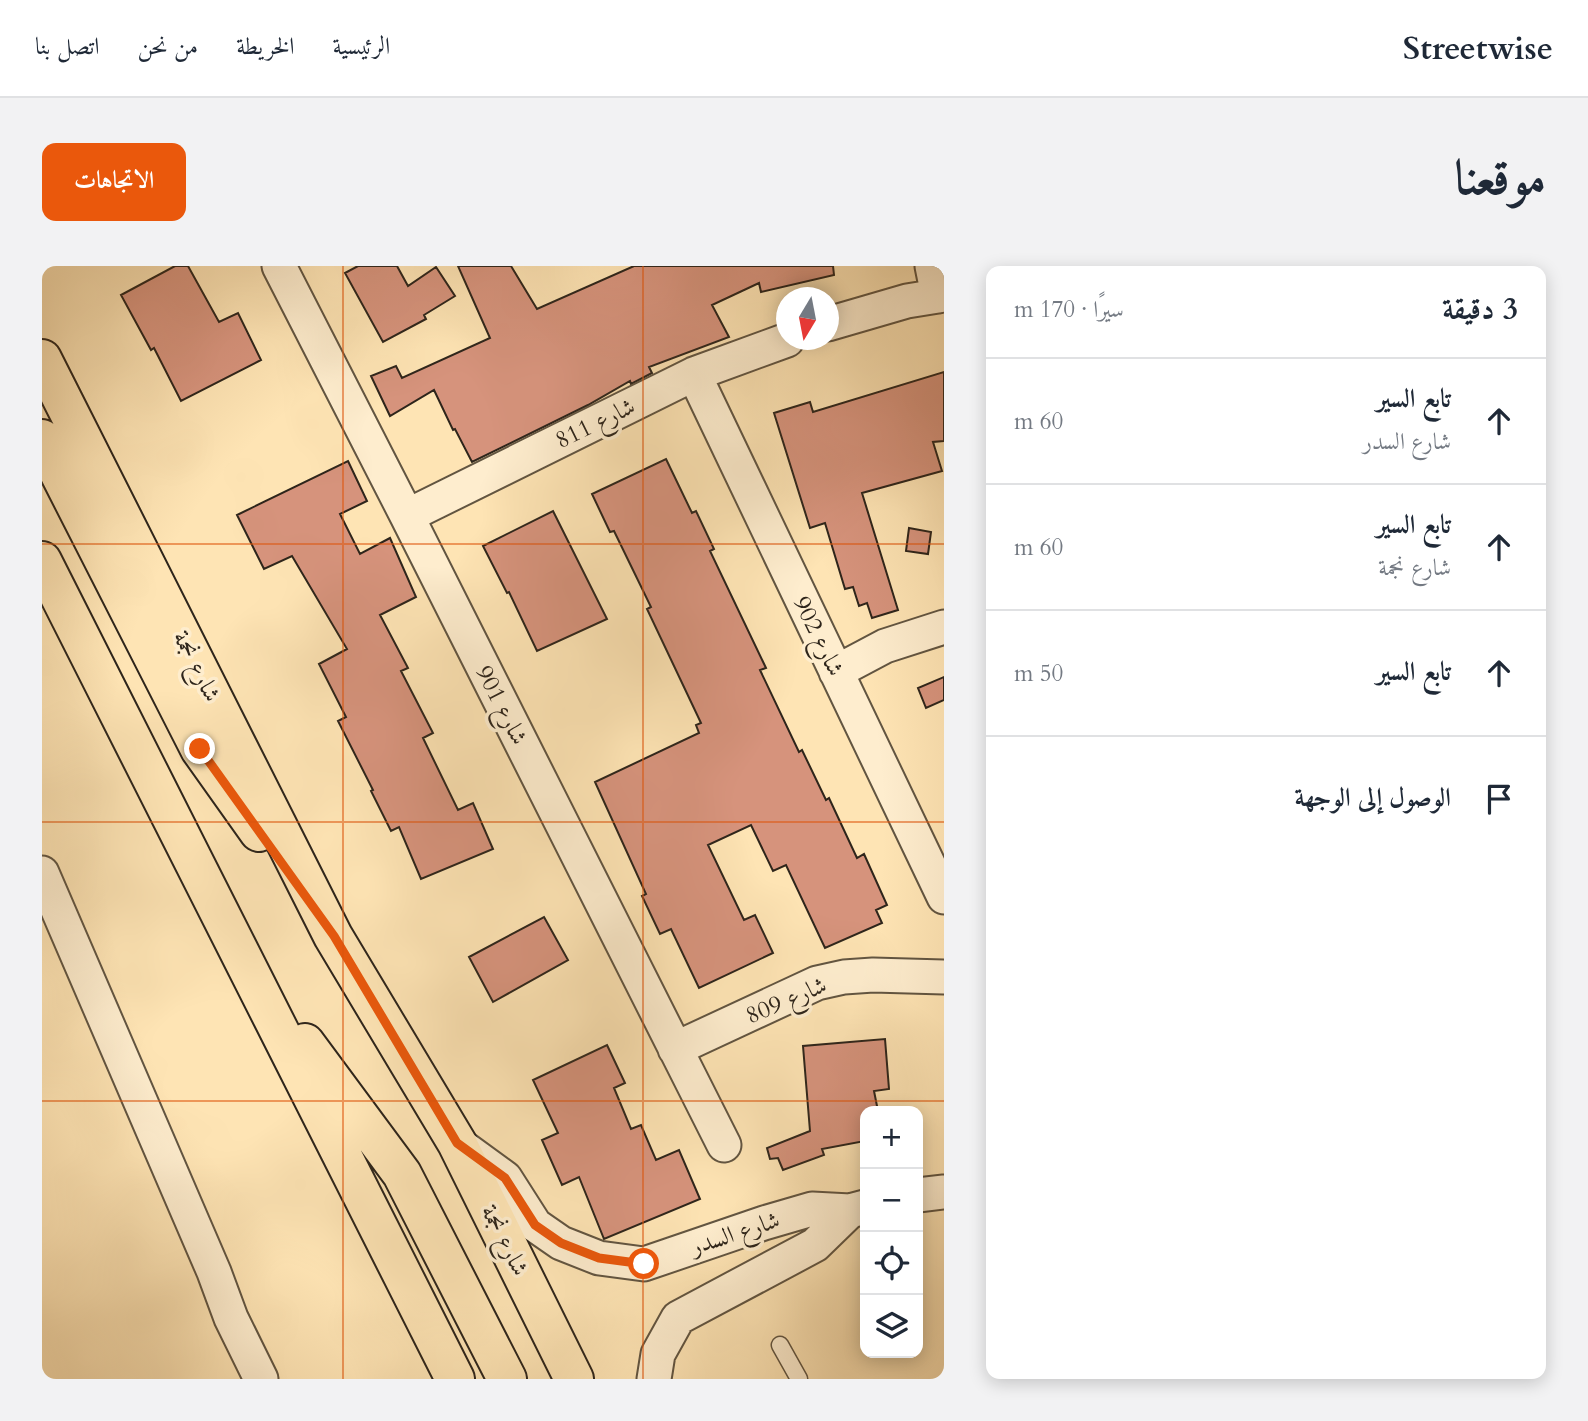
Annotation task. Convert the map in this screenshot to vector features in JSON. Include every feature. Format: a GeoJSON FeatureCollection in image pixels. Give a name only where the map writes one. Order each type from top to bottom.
{"type":"FeatureCollection","features":[{"type":"Feature","properties":{"kind":"main road","name":"شارع نجمة"},"geometry":{"type":"LineString","coordinates":[[42,359],[334,936],[457,1143],[574,1379]]}},
{"type":"Feature","properties":{"kind":"main road"},"geometry":{"type":"LineString","coordinates":[[42,439],[200,749],[334,936]]}},
{"type":"Feature","properties":{"kind":"main road"},"geometry":{"type":"LineString","coordinates":[[42,561],[456,1379]]}},
{"type":"Feature","properties":{"kind":"main road"},"geometry":{"type":"LineString","coordinates":[[240,954],[402,1174],[507,1379]]}},
{"type":"Feature","properties":{"kind":"street","name":"شارع 901"},"geometry":{"type":"LineString","coordinates":[[279,266],[724,1145]]}},
{"type":"Feature","properties":{"kind":"street"},"geometry":{"type":"LineString","coordinates":[[839,321],[907,301],[938,286]]}},
{"type":"Feature","properties":{"kind":"street","name":"شارع 811"},"geometry":{"type":"LineString","coordinates":[[407,516],[694,374],[776,344]]}},
{"type":"Feature","properties":{"kind":"street","name":"شارع 902"},"geometry":{"type":"LineString","coordinates":[[694,374],[944,897]]}},
{"type":"Feature","properties":{"kind":"street"},"geometry":{"type":"LineString","coordinates":[[836,672],[886,646],[944,626]]}},
{"type":"Feature","properties":{"kind":"street"},"geometry":{"type":"LineString","coordinates":[[42,873],[232,1318],[261,1379]]}},
{"type":"Feature","properties":{"kind":"street","name":"شارع 809"},"geometry":{"type":"LineString","coordinates":[[675,1049],[817,983],[844,976],[944,977]]}},
{"type":"Feature","properties":{"kind":"street","name":"شارع السدر"},"geometry":{"type":"LineString","coordinates":[[457,1143],[505,1178],[535,1225],[561,1243],[599,1258],[644,1264],[813,1209],[858,1209]]}},
{"type":"Feature","properties":{"kind":"street"},"geometry":{"type":"LineString","coordinates":[[923,1194],[944,1192]]}},
{"type":"Feature","properties":{"kind":"street","name":"شارع السدر"},"geometry":{"type":"LineString","coordinates":[[654,1379],[658,1354],[677,1318],[815,1245],[858,1209]]}},
{"type":"Feature","properties":{"kind":"lane"},"geometry":{"type":"LineString","coordinates":[[780,1345],[799,1379]]}},
{"type":"Feature","properties":{"kind":"building"},"geometry":{"type":"Polygon","coordinates":[[[175,266],[188,266],[219,322],[238,313],[261,360],[181,401],[154,348],[151,350],[121,295],[175,266]]]}},
{"type":"Feature","properties":{"kind":"building"},"geometry":{"type":"Polygon","coordinates":[[[358,266],[397,266],[408,286],[436,267],[455,296],[424,315],[426,319],[383,342],[345,273],[358,266]]]}},
{"type":"Feature","properties":{"kind":"building"},"geometry":{"type":"Polygon","coordinates":[[[458,266],[511,266],[537,309],[634,266],[833,266],[834,275],[761,292],[759,283],[712,305],[729,337],[649,367],[652,373],[631,384],[630,381],[588,405],[472,462],[434,390],[390,416],[371,376],[396,366],[402,378],[490,338],[458,266]]]}},
{"type":"Feature","properties":{"kind":"building"},"geometry":{"type":"Polygon","coordinates":[[[944,372],[944,441],[933,442],[942,471],[862,493],[898,610],[872,618],[867,603],[859,606],[853,587],[845,589],[825,523],[810,528],[774,413],[810,402],[813,412],[944,372]]]}},
{"type":"Feature","properties":{"kind":"building"},"geometry":{"type":"Polygon","coordinates":[[[666,459],[692,513],[696,511],[714,549],[710,551],[766,668],[760,670],[799,752],[802,750],[826,800],[829,798],[857,858],[864,854],[887,905],[876,910],[882,923],[825,948],[786,865],[773,871],[751,825],[708,845],[744,920],[755,915],[773,953],[699,988],[671,929],[660,934],[642,896],[646,894],[595,782],[699,733],[696,725],[701,723],[647,609],[651,607],[614,531],[610,532],[592,494],[666,459]]]}},
{"type":"Feature","properties":{"kind":"building"},"geometry":{"type":"Polygon","coordinates":[[[348,461],[367,501],[340,514],[360,554],[390,538],[416,597],[380,615],[408,668],[401,671],[433,733],[423,738],[458,810],[473,803],[493,849],[421,879],[399,827],[391,831],[371,791],[373,790],[338,721],[346,717],[319,664],[347,649],[292,556],[264,569],[237,515],[348,461]]]}},
{"type":"Feature","properties":{"kind":"building"},"geometry":{"type":"Polygon","coordinates":[[[553,511],[607,619],[537,651],[483,546],[553,511]]]}},
{"type":"Feature","properties":{"kind":"building"},"geometry":{"type":"Polygon","coordinates":[[[909,528],[931,532],[928,554],[906,551],[909,528]]]}},
{"type":"Feature","properties":{"kind":"building"},"geometry":{"type":"Polygon","coordinates":[[[944,677],[944,700],[926,708],[918,688],[944,677]]]}},
{"type":"Feature","properties":{"kind":"building"},"geometry":{"type":"Polygon","coordinates":[[[544,917],[568,960],[493,1002],[469,957],[544,917]]]}},
{"type":"Feature","properties":{"kind":"building"},"geometry":{"type":"Polygon","coordinates":[[[885,1039],[889,1089],[874,1091],[877,1106],[860,1106],[860,1142],[822,1149],[824,1155],[783,1170],[778,1158],[770,1159],[767,1148],[810,1131],[803,1046],[885,1039]]]}},
{"type":"Feature","properties":{"kind":"building"},"geometry":{"type":"Polygon","coordinates":[[[607,1045],[625,1083],[614,1088],[631,1129],[641,1125],[656,1160],[679,1150],[700,1199],[604,1239],[579,1177],[562,1185],[542,1140],[558,1133],[533,1080],[607,1045]]]}},
{"type":"Feature","properties":{"kind":"route"},"geometry":{"type":"LineString","coordinates":[[200,749],[334,936],[457,1143],[505,1178],[535,1225],[561,1243],[599,1258],[644,1264]]}}]}
